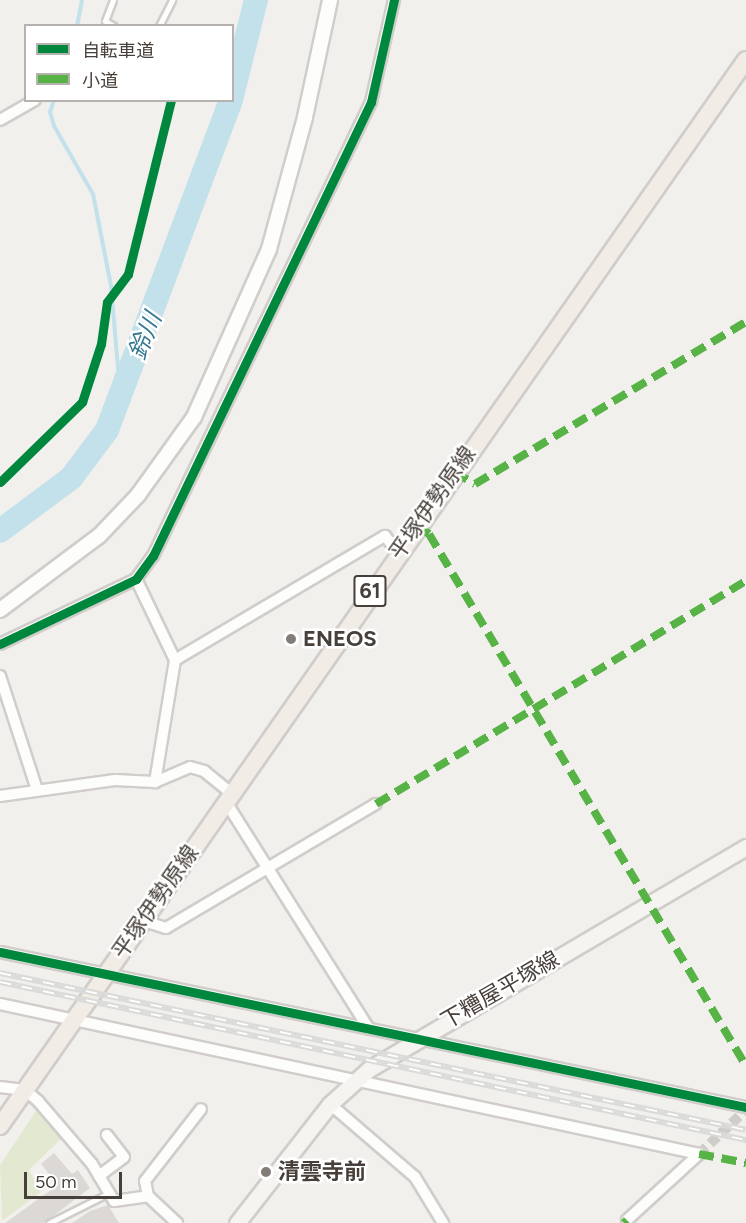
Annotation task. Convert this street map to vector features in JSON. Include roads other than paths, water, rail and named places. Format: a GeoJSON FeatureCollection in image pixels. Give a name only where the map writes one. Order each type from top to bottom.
{"type":"FeatureCollection","features":[{"type":"Feature","properties":{"kind":"main road","name":"平塚伊勢原線"},"geometry":{"type":"LineString","coordinates":[[0,1126],[398,552],[746,60]]}},
{"type":"Feature","properties":{"kind":"main road","name":"下糟屋平塚線"},"geometry":{"type":"LineString","coordinates":[[237,1223],[330,1104],[354,1080],[415,1040],[746,847]]}},
{"type":"Feature","properties":{"kind":"street"},"geometry":{"type":"LineString","coordinates":[[0,610],[99,536],[138,495],[194,417],[269,249],[305,117],[330,0]]}},
{"type":"Feature","properties":{"kind":"street"},"geometry":{"type":"LineString","coordinates":[[0,645],[136,579],[153,556],[371,102],[394,0]]}},
{"type":"Feature","properties":{"kind":"street"},"geometry":{"type":"LineString","coordinates":[[0,120],[32,102]]}},
{"type":"Feature","properties":{"kind":"street"},"geometry":{"type":"LineString","coordinates":[[176,660],[385,536],[398,552]]}},
{"type":"Feature","properties":{"kind":"street"},"geometry":{"type":"LineString","coordinates":[[136,579],[176,660],[155,782]]}},
{"type":"Feature","properties":{"kind":"street"},"geometry":{"type":"LineString","coordinates":[[0,676],[37,790]]}},
{"type":"Feature","properties":{"kind":"street"},"geometry":{"type":"LineString","coordinates":[[0,796],[115,780],[155,782],[190,767],[204,771],[228,797],[268,868],[369,1029]]}},
{"type":"Feature","properties":{"kind":"street"},"geometry":{"type":"LineString","coordinates":[[141,920],[166,928],[376,804]]}},
{"type":"Feature","properties":{"kind":"street"},"geometry":{"type":"LineString","coordinates":[[0,952],[103,976],[369,1029],[746,1109]]}},
{"type":"Feature","properties":{"kind":"street"},"geometry":{"type":"LineString","coordinates":[[0,1004],[699,1154],[627,1220]]}},
{"type":"Feature","properties":{"kind":"street"},"geometry":{"type":"LineString","coordinates":[[0,1087],[25,1090],[99,1176],[109,1193],[121,1203],[148,1196]]}},
{"type":"Feature","properties":{"kind":"street"},"geometry":{"type":"LineString","coordinates":[[330,1104],[415,1177],[443,1223]]}},
{"type":"Feature","properties":{"kind":"street"},"geometry":{"type":"LineString","coordinates":[[177,1223],[148,1196],[145,1181],[201,1108]]}},
{"type":"Feature","properties":{"kind":"street"},"geometry":{"type":"LineString","coordinates":[[99,1176],[124,1157],[107,1135]]}},
{"type":"Feature","properties":{"kind":"lane"},"geometry":{"type":"LineString","coordinates":[[110,24],[105,21],[113,0]]}},
{"type":"Feature","properties":{"kind":"lane"},"geometry":{"type":"LineString","coordinates":[[160,24],[172,0]]}},
{"type":"Feature","properties":{"kind":"lane"},"geometry":{"type":"LineString","coordinates":[[49,1223],[109,1193]]}},
{"type":"Feature","properties":{"kind":"waterway"},"geometry":{"type":"LineString","coordinates":[[77,24],[82,0]]}},
{"type":"Feature","properties":{"kind":"waterway","name":"鈴川"},"geometry":{"type":"LineString","coordinates":[[234,88],[256,0]]}},
{"type":"Feature","properties":{"kind":"waterway"},"geometry":{"type":"LineString","coordinates":[[53,102],[50,112],[54,126],[93,194],[111,286],[121,402]]}},
{"type":"Feature","properties":{"kind":"waterway","name":"鈴川"},"geometry":{"type":"LineString","coordinates":[[0,531],[71,478],[107,430],[230,102]]}},
{"type":"Feature","properties":{"kind":"tunnel"},"geometry":{"type":"LineString","coordinates":[[699,1154],[746,1110]]}},
{"type":"Feature","properties":{"kind":"railway"},"geometry":{"type":"LineString","coordinates":[[0,973],[746,1130]]}},
{"type":"Feature","properties":{"kind":"railway"},"geometry":{"type":"LineString","coordinates":[[0,982],[746,1140]]}},
{"type":"Feature","properties":{"kind":"place","name":"ENEOS"},"geometry":{"type":"Point","coordinates":[291,639]}},
{"type":"Feature","properties":{"kind":"place","name":"清雲寺前"},"geometry":{"type":"Point","coordinates":[266,1172]}}]}
